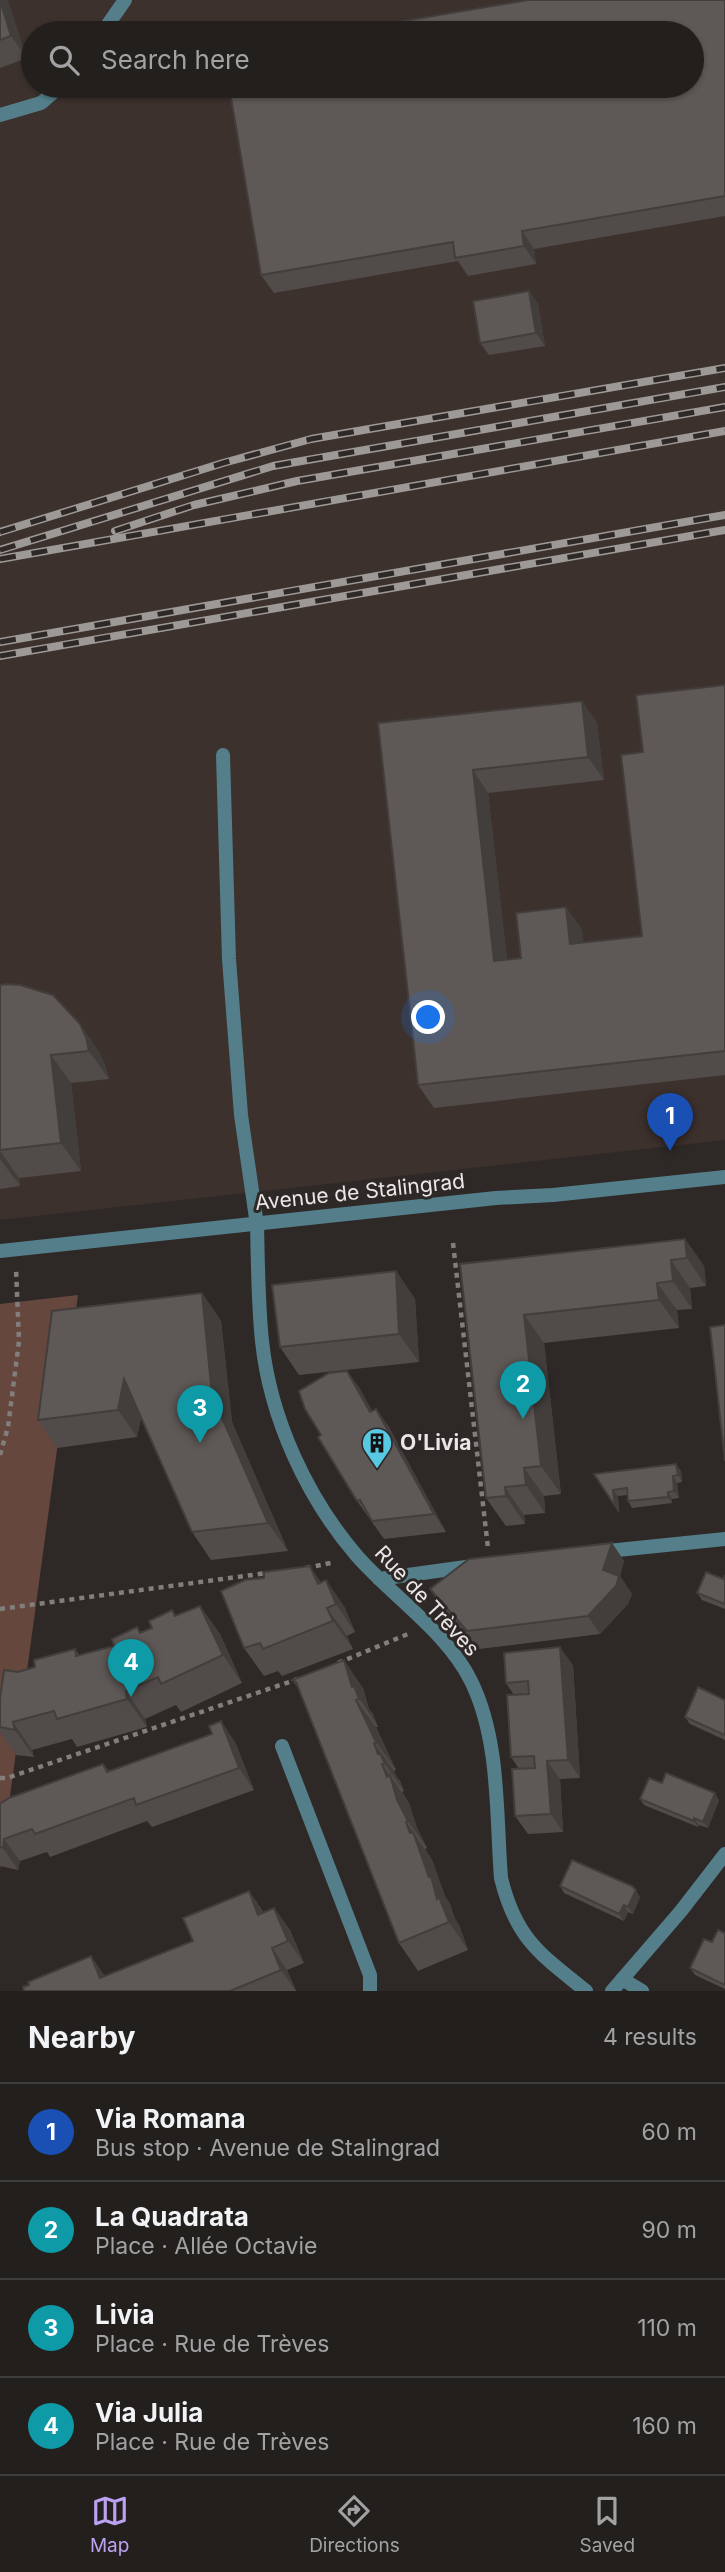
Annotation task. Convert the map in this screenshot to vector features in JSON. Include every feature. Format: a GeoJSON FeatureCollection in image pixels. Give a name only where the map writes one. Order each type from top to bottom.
{"type":"FeatureCollection","features":[{"type":"Feature","properties":{"kind":"street"},"geometry":{"type":"LineString","coordinates":[[110,21],[125,0]]}},
{"type":"Feature","properties":{"kind":"street"},"geometry":{"type":"LineString","coordinates":[[0,115],[41,103],[47,98]]}},
{"type":"Feature","properties":{"kind":"street","name":"Rue de Trèves"},"geometry":{"type":"LineString","coordinates":[[223,755],[229,959],[241,1115],[257,1225],[262,1343],[273,1397],[301,1472],[328,1517],[356,1555],[427,1625],[470,1678],[489,1734],[501,1878],[506,1899],[519,1928],[537,1952],[586,1991]]}},
{"type":"Feature","properties":{"kind":"street","name":"Avenue de Stalingrad"},"geometry":{"type":"LineString","coordinates":[[7,1250],[496,1198],[553,1195],[725,1177]]}},
{"type":"Feature","properties":{"kind":"street"},"geometry":{"type":"LineString","coordinates":[[586,1553],[725,1539]]}},
{"type":"Feature","properties":{"kind":"street"},"geometry":{"type":"LineString","coordinates":[[380,1579],[489,1563]]}},
{"type":"Feature","properties":{"kind":"street"},"geometry":{"type":"LineString","coordinates":[[282,1746],[370,1975],[370,1991]]}},
{"type":"Feature","properties":{"kind":"street"},"geometry":{"type":"LineString","coordinates":[[612,1991],[681,1911],[725,1854]]}},
{"type":"Feature","properties":{"kind":"street"},"geometry":{"type":"LineString","coordinates":[[622,1979],[642,1991]]}},
{"type":"Feature","properties":{"kind":"path"},"geometry":{"type":"LineString","coordinates":[[453,1243],[489,1563]]}},
{"type":"Feature","properties":{"kind":"path"},"geometry":{"type":"LineString","coordinates":[[0,1455],[8,1427],[19,1341],[7,1250]]}},
{"type":"Feature","properties":{"kind":"path"},"geometry":{"type":"LineString","coordinates":[[296,1570],[322,1566],[356,1555]]}},
{"type":"Feature","properties":{"kind":"path"},"geometry":{"type":"LineString","coordinates":[[0,1609],[269,1573]]}},
{"type":"Feature","properties":{"kind":"path"},"geometry":{"type":"LineString","coordinates":[[331,1665],[427,1625]]}},
{"type":"Feature","properties":{"kind":"path"},"geometry":{"type":"LineString","coordinates":[[0,1778],[7,1778],[308,1675]]}},
{"type":"Feature","properties":{"kind":"shaded area"},"geometry":{"type":"Polygon","coordinates":[[[0,0],[725,0],[725,1140],[0,1220],[0,0]]]}},
{"type":"Feature","properties":{"kind":"shaded area"},"geometry":{"type":"Polygon","coordinates":[[[78,1295],[5,1833],[0,1870],[0,1304],[78,1295]]]}},
{"type":"Feature","properties":{"kind":"building"},"geometry":{"type":"Polygon","coordinates":[[[0,0],[11,36],[0,40],[0,0]]]}},
{"type":"Feature","properties":{"kind":"building"},"geometry":{"type":"Polygon","coordinates":[[[528,0],[725,0],[725,196],[522,231],[524,246],[455,258],[453,242],[261,275],[231,98],[704,98],[704,21],[404,21],[528,0]]]}},
{"type":"Feature","properties":{"kind":"building"},"geometry":{"type":"Polygon","coordinates":[[[529,291],[536,333],[480,343],[473,301],[529,291]]]}},
{"type":"Feature","properties":{"kind":"building"},"geometry":{"type":"Polygon","coordinates":[[[725,685],[725,1051],[418,1085],[378,723],[582,701],[588,757],[473,770],[494,961],[521,958],[516,913],[566,907],[570,944],[642,936],[621,755],[643,752],[636,695],[725,685]]]}},
{"type":"Feature","properties":{"kind":"building"},"geometry":{"type":"Polygon","coordinates":[[[0,985],[20,985],[53,995],[80,1024],[86,1037],[89,1051],[51,1055],[61,1143],[0,1150],[0,985]]]}},
{"type":"Feature","properties":{"kind":"building"},"geometry":{"type":"Polygon","coordinates":[[[685,1239],[687,1258],[671,1260],[673,1281],[657,1283],[659,1300],[524,1315],[541,1466],[524,1468],[526,1485],[505,1487],[506,1496],[486,1498],[460,1264],[685,1239]]]}},
{"type":"Feature","properties":{"kind":"building"},"geometry":{"type":"Polygon","coordinates":[[[396,1271],[399,1334],[280,1347],[272,1285],[396,1271]]]}},
{"type":"Feature","properties":{"kind":"building"},"geometry":{"type":"Polygon","coordinates":[[[202,1293],[212,1395],[268,1523],[192,1532],[124,1379],[118,1410],[38,1420],[52,1311],[202,1293]]]}},
{"type":"Feature","properties":{"kind":"building"},"geometry":{"type":"Polygon","coordinates":[[[725,1325],[725,1461],[710,1327],[725,1325]]]}},
{"type":"Feature","properties":{"kind":"building","name":"O'Livia"},"geometry":{"type":"Polygon","coordinates":[[[347,1371],[370,1412],[376,1409],[434,1514],[372,1521],[318,1437],[321,1435],[305,1409],[299,1391],[329,1373],[347,1371]]]}},
{"type":"Feature","properties":{"kind":"building"},"geometry":{"type":"Polygon","coordinates":[[[676,1464],[678,1475],[673,1476],[674,1491],[668,1492],[668,1497],[628,1501],[627,1488],[613,1490],[615,1506],[594,1474],[676,1464]]]}},
{"type":"Feature","properties":{"kind":"building"},"geometry":{"type":"Polygon","coordinates":[[[612,1543],[603,1570],[619,1576],[616,1586],[588,1616],[467,1631],[430,1589],[469,1559],[612,1543]]]}},
{"type":"Feature","properties":{"kind":"building"},"geometry":{"type":"Polygon","coordinates":[[[310,1566],[318,1584],[326,1580],[336,1604],[327,1608],[333,1621],[263,1649],[260,1643],[244,1648],[221,1591],[245,1580],[264,1578],[264,1572],[310,1566]]]}},
{"type":"Feature","properties":{"kind":"building"},"geometry":{"type":"Polygon","coordinates":[[[706,1572],[723,1579],[725,1575],[725,1604],[697,1593],[706,1572]]]}},
{"type":"Feature","properties":{"kind":"building"},"geometry":{"type":"Polygon","coordinates":[[[200,1606],[223,1655],[161,1684],[158,1677],[126,1691],[127,1699],[57,1719],[54,1711],[13,1722],[15,1730],[0,1727],[4,1670],[18,1672],[35,1667],[34,1660],[75,1649],[76,1656],[114,1646],[112,1639],[137,1627],[140,1633],[152,1628],[149,1621],[172,1610],[175,1616],[200,1606]]]}},
{"type":"Feature","properties":{"kind":"building"},"geometry":{"type":"Polygon","coordinates":[[[560,1647],[568,1760],[547,1761],[551,1814],[515,1816],[512,1769],[535,1768],[534,1756],[511,1757],[507,1695],[529,1694],[528,1681],[506,1683],[504,1653],[560,1647]]]}},
{"type":"Feature","properties":{"kind":"building"},"geometry":{"type":"Polygon","coordinates":[[[344,1660],[352,1687],[354,1686],[359,1699],[356,1700],[376,1742],[374,1743],[378,1754],[380,1753],[385,1764],[382,1764],[387,1777],[390,1775],[410,1833],[413,1832],[429,1877],[431,1876],[437,1899],[439,1897],[449,1922],[399,1943],[296,1682],[292,1680],[344,1660]]]}},
{"type":"Feature","properties":{"kind":"building"},"geometry":{"type":"Polygon","coordinates":[[[698,1687],[725,1700],[725,1735],[685,1717],[698,1687]]]}},
{"type":"Feature","properties":{"kind":"building"},"geometry":{"type":"Polygon","coordinates":[[[221,1721],[239,1768],[136,1805],[134,1798],[35,1834],[32,1829],[4,1839],[3,1848],[0,1847],[0,1804],[9,1798],[103,1764],[107,1772],[212,1734],[209,1726],[221,1721]]]}},
{"type":"Feature","properties":{"kind":"building"},"geometry":{"type":"Polygon","coordinates":[[[666,1773],[715,1793],[703,1822],[694,1818],[694,1821],[640,1799],[649,1778],[662,1783],[666,1773]]]}},
{"type":"Feature","properties":{"kind":"building"},"geometry":{"type":"Polygon","coordinates":[[[572,1860],[632,1886],[636,1890],[628,1907],[624,1905],[619,1914],[560,1886],[572,1860]]]}},
{"type":"Feature","properties":{"kind":"building"},"geometry":{"type":"Polygon","coordinates":[[[249,1891],[258,1915],[274,1908],[288,1941],[272,1948],[281,1970],[230,1991],[24,1991],[23,1987],[29,1985],[28,1982],[91,1956],[100,1978],[193,1941],[183,1918],[249,1891]]]}},
{"type":"Feature","properties":{"kind":"building"},"geometry":{"type":"Polygon","coordinates":[[[718,1930],[725,1933],[725,1985],[690,1968],[704,1939],[712,1942],[718,1930]]]}},
{"type":"Feature","properties":{"kind":"railway"},"geometry":{"type":"LineString","coordinates":[[0,532],[223,463],[311,439],[725,368]]}},
{"type":"Feature","properties":{"kind":"railway"},"geometry":{"type":"LineString","coordinates":[[0,550],[273,466],[725,387]]}},
{"type":"Feature","properties":{"kind":"railway"},"geometry":{"type":"LineString","coordinates":[[115,531],[194,505],[297,481],[725,407]]}},
{"type":"Feature","properties":{"kind":"railway"},"geometry":{"type":"LineString","coordinates":[[0,559],[725,431]]}},
{"type":"Feature","properties":{"kind":"railway"},"geometry":{"type":"LineString","coordinates":[[0,642],[725,515]]}},
{"type":"Feature","properties":{"kind":"railway"},"geometry":{"type":"LineString","coordinates":[[0,656],[725,530]]}},
{"type":"Feature","properties":{"kind":"place","name":"Via Romana"},"geometry":{"type":"Point","coordinates":[670,1151]}},
{"type":"Feature","properties":{"kind":"place","name":"La Quadrata"},"geometry":{"type":"Point","coordinates":[523,1419]}},
{"type":"Feature","properties":{"kind":"place","name":"Livia"},"geometry":{"type":"Point","coordinates":[200,1443]}},
{"type":"Feature","properties":{"kind":"place","name":"O'Livia"},"geometry":{"type":"Point","coordinates":[377,1470]}},
{"type":"Feature","properties":{"kind":"place","name":"Via Julia"},"geometry":{"type":"Point","coordinates":[131,1697]}}]}
